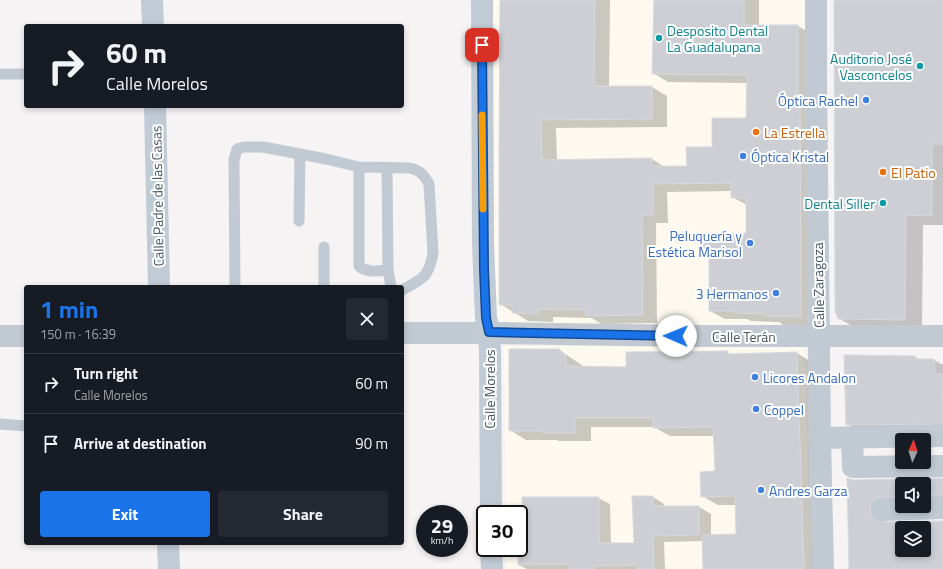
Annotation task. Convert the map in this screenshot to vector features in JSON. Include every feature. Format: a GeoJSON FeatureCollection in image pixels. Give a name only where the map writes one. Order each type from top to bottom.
{"type":"FeatureCollection","features":[{"type":"Feature","properties":{"kind":"street"},"geometry":{"type":"LineString","coordinates":[[152,0],[153,24]]}},
{"type":"Feature","properties":{"kind":"street","name":"Calle Morelos"},"geometry":{"type":"LineString","coordinates":[[482,0],[484,258],[486,318],[489,332],[491,505]]}},
{"type":"Feature","properties":{"kind":"street","name":"Calle Zaragoza"},"geometry":{"type":"LineString","coordinates":[[816,0],[820,438],[823,569]]}},
{"type":"Feature","properties":{"kind":"street","name":"Calle Padre de las Casas"},"geometry":{"type":"LineString","coordinates":[[155,108],[159,285]]}},
{"type":"Feature","properties":{"kind":"street","name":"Calle Terán"},"geometry":{"type":"LineString","coordinates":[[404,333],[489,332],[691,336],[943,336]]}},
{"type":"Feature","properties":{"kind":"street"},"geometry":{"type":"LineString","coordinates":[[0,336],[24,336]]}},
{"type":"Feature","properties":{"kind":"street"},"geometry":{"type":"LineString","coordinates":[[820,438],[943,436]]}},
{"type":"Feature","properties":{"kind":"street"},"geometry":{"type":"LineString","coordinates":[[852,438],[853,467],[943,466]]}},
{"type":"Feature","properties":{"kind":"street"},"geometry":{"type":"LineString","coordinates":[[882,510],[943,508]]}},
{"type":"Feature","properties":{"kind":"street"},"geometry":{"type":"LineString","coordinates":[[168,545],[169,569]]}},
{"type":"Feature","properties":{"kind":"street"},"geometry":{"type":"LineString","coordinates":[[491,557],[492,569]]}},
{"type":"Feature","properties":{"kind":"lane"},"geometry":{"type":"LineString","coordinates":[[0,74],[24,74]]}},
{"type":"Feature","properties":{"kind":"lane"},"geometry":{"type":"LineString","coordinates":[[235,285],[234,160],[237,149],[244,147],[263,147],[326,158],[359,167],[410,168],[417,170],[424,175],[429,184],[433,253],[431,263],[421,280],[404,289]]}},
{"type":"Feature","properties":{"kind":"lane"},"geometry":{"type":"LineString","coordinates":[[299,221],[300,154]]}},
{"type":"Feature","properties":{"kind":"lane"},"geometry":{"type":"LineString","coordinates":[[359,167],[359,266],[363,270],[368,271],[388,270]]}},
{"type":"Feature","properties":{"kind":"lane"},"geometry":{"type":"LineString","coordinates":[[387,167],[388,270],[391,285]]}},
{"type":"Feature","properties":{"kind":"lane"},"geometry":{"type":"LineString","coordinates":[[324,247],[324,285]]}},
{"type":"Feature","properties":{"kind":"lane"},"geometry":{"type":"LineString","coordinates":[[0,424],[24,426]]}},
{"type":"Feature","properties":{"kind":"shaded area"},"geometry":{"type":"Polygon","coordinates":[[[492,0],[806,0],[809,317],[803,326],[511,323],[499,320],[494,313],[492,0]]]}},
{"type":"Feature","properties":{"kind":"shaded area"},"geometry":{"type":"Polygon","coordinates":[[[802,344],[804,347],[805,356],[810,569],[506,569],[506,557],[528,557],[528,505],[506,505],[504,346],[788,346],[802,344]]]}},
{"type":"Feature","properties":{"kind":"building"},"geometry":{"type":"Polygon","coordinates":[[[500,0],[595,0],[594,86],[652,86],[652,119],[541,120],[542,160],[652,158],[652,166],[687,166],[686,147],[712,147],[712,118],[746,118],[747,75],[652,74],[654,0],[744,0],[744,25],[798,25],[798,96],[800,98],[801,317],[767,316],[767,314],[735,313],[735,311],[709,311],[709,253],[699,253],[699,233],[746,233],[746,198],[731,198],[731,183],[653,184],[653,215],[642,215],[643,315],[586,316],[586,310],[538,309],[538,314],[512,313],[512,305],[499,305],[500,0]]]}},
{"type":"Feature","properties":{"kind":"building"},"geometry":{"type":"Polygon","coordinates":[[[834,0],[943,0],[943,144],[932,144],[932,216],[906,215],[905,320],[838,319],[835,311],[834,0]]]}},
{"type":"Feature","properties":{"kind":"building"},"geometry":{"type":"Polygon","coordinates":[[[509,349],[559,349],[566,355],[566,366],[626,367],[626,352],[728,351],[728,354],[797,352],[804,569],[703,569],[702,535],[736,534],[735,496],[701,497],[700,472],[715,471],[713,427],[653,428],[653,418],[575,418],[575,433],[509,431],[509,349]]]}},
{"type":"Feature","properties":{"kind":"building"},"geometry":{"type":"Polygon","coordinates":[[[844,355],[916,356],[916,359],[934,359],[935,374],[942,374],[943,424],[846,425],[844,355]]]}},
{"type":"Feature","properties":{"kind":"building"},"geometry":{"type":"Polygon","coordinates":[[[847,478],[853,480],[895,479],[895,497],[876,499],[871,504],[870,510],[872,517],[876,521],[895,522],[895,557],[931,557],[931,521],[943,521],[943,569],[849,569],[847,478]]]}},
{"type":"Feature","properties":{"kind":"building"},"geometry":{"type":"Polygon","coordinates":[[[931,478],[943,478],[943,496],[931,496],[931,478]]]}},
{"type":"Feature","properties":{"kind":"building"},"geometry":{"type":"Polygon","coordinates":[[[632,496],[653,496],[653,506],[699,506],[699,535],[653,536],[654,569],[637,569],[637,565],[594,566],[594,569],[570,569],[570,564],[518,565],[518,557],[528,557],[528,505],[522,505],[522,497],[599,497],[599,543],[634,543],[632,496]]]}},
{"type":"Feature","properties":{"kind":"slow traffic"},"geometry":{"type":"LineString","coordinates":[[482,115],[483,209]]}},
{"type":"Feature","properties":{"kind":"place","name":"Desposito Dental La Guadalupana"},"geometry":{"type":"Point","coordinates":[659,38]}},
{"type":"Feature","properties":{"kind":"place","name":"Auditorio José Vasconcelos"},"geometry":{"type":"Point","coordinates":[920,66]}},
{"type":"Feature","properties":{"kind":"place","name":"Óptica Rachel"},"geometry":{"type":"Point","coordinates":[866,100]}},
{"type":"Feature","properties":{"kind":"place","name":"La Estrella"},"geometry":{"type":"Point","coordinates":[756,132]}},
{"type":"Feature","properties":{"kind":"place","name":"Óptica Kristal"},"geometry":{"type":"Point","coordinates":[743,156]}},
{"type":"Feature","properties":{"kind":"place","name":"El Patio"},"geometry":{"type":"Point","coordinates":[883,172]}},
{"type":"Feature","properties":{"kind":"place","name":"Dental Siller"},"geometry":{"type":"Point","coordinates":[883,203]}},
{"type":"Feature","properties":{"kind":"place","name":"Peluquería y Estética Marisol"},"geometry":{"type":"Point","coordinates":[750,243]}},
{"type":"Feature","properties":{"kind":"place","name":"3 Hermanos"},"geometry":{"type":"Point","coordinates":[776,293]}},
{"type":"Feature","properties":{"kind":"place","name":"Licores Andalon"},"geometry":{"type":"Point","coordinates":[755,377]}},
{"type":"Feature","properties":{"kind":"place","name":"Coppel"},"geometry":{"type":"Point","coordinates":[756,409]}},
{"type":"Feature","properties":{"kind":"place","name":"Andres Garza"},"geometry":{"type":"Point","coordinates":[761,490]}},
{"type":"Feature","properties":{"kind":"route"},"geometry":{"type":"LineString","coordinates":[[482,45],[483,244],[486,318],[489,332],[676,336]]}}]}
